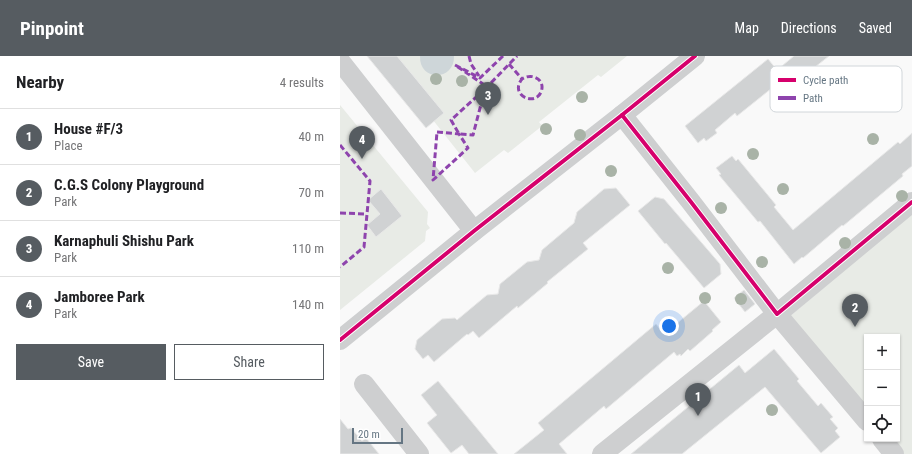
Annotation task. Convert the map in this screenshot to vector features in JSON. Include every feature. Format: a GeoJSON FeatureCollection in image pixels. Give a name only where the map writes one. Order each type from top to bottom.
{"type":"FeatureCollection","features":[{"type":"Feature","properties":{"kind":"street"},"geometry":{"type":"LineString","coordinates":[[340,340],[695,56]]}},
{"type":"Feature","properties":{"kind":"street"},"geometry":{"type":"LineString","coordinates":[[340,61],[474,232]]}},
{"type":"Feature","properties":{"kind":"street"},"geometry":{"type":"LineString","coordinates":[[622,115],[777,314],[864,417]]}},
{"type":"Feature","properties":{"kind":"street"},"geometry":{"type":"LineString","coordinates":[[602,454],[777,314],[912,202]]}},
{"type":"Feature","properties":{"kind":"street"},"geometry":{"type":"LineString","coordinates":[[364,384],[419,454]]}},
{"type":"Feature","properties":{"kind":"street"},"geometry":{"type":"LineString","coordinates":[[884,442],[894,454]]}},
{"type":"Feature","properties":{"kind":"shaded area"},"geometry":{"type":"Polygon","coordinates":[[[382,56],[627,56],[601,77],[598,75],[539,122],[542,126],[508,153],[504,150],[475,173],[382,56]]]}},
{"type":"Feature","properties":{"kind":"shaded area"},"geometry":{"type":"Polygon","coordinates":[[[420,56],[454,56],[453,64],[449,70],[443,74],[437,75],[431,74],[425,70],[421,64],[420,56]]]}},
{"type":"Feature","properties":{"kind":"shaded area"},"geometry":{"type":"Polygon","coordinates":[[[340,105],[428,212],[427,224],[430,228],[426,231],[425,241],[340,310],[340,105]]]}},
{"type":"Feature","properties":{"kind":"shaded area"},"geometry":{"type":"Polygon","coordinates":[[[912,213],[912,454],[904,454],[894,442],[900,442],[900,334],[864,334],[864,406],[789,317],[912,213]]]}},
{"type":"Feature","properties":{"kind":"building"},"geometry":{"type":"Polygon","coordinates":[[[367,56],[397,56],[444,113],[426,128],[367,56]]]}},
{"type":"Feature","properties":{"kind":"building"},"geometry":{"type":"Polygon","coordinates":[[[794,56],[829,56],[816,66],[782,66],[794,56]]]}},
{"type":"Feature","properties":{"kind":"building"},"geometry":{"type":"Polygon","coordinates":[[[768,59],[774,66],[770,66],[770,90],[737,116],[735,113],[715,130],[717,133],[706,141],[704,138],[698,143],[685,126],[768,59]]]}},
{"type":"Feature","properties":{"kind":"building"},"geometry":{"type":"Polygon","coordinates":[[[912,133],[912,166],[902,174],[903,176],[843,226],[842,225],[794,264],[760,221],[758,222],[719,175],[721,174],[716,168],[732,156],[736,161],[738,159],[776,205],[774,207],[793,230],[898,142],[900,144],[912,133]]]}},
{"type":"Feature","properties":{"kind":"building"},"geometry":{"type":"Polygon","coordinates":[[[616,188],[630,205],[583,243],[588,249],[518,308],[517,306],[479,338],[473,331],[468,335],[467,334],[434,362],[428,355],[423,359],[415,349],[417,340],[442,319],[455,318],[457,320],[487,295],[498,294],[500,284],[527,262],[539,260],[542,250],[574,223],[577,212],[604,189],[616,188]]]}},
{"type":"Feature","properties":{"kind":"building"},"geometry":{"type":"Polygon","coordinates":[[[381,189],[402,216],[376,237],[367,225],[380,214],[368,200],[381,189]]]}},
{"type":"Feature","properties":{"kind":"building"},"geometry":{"type":"Polygon","coordinates":[[[655,197],[664,199],[720,264],[721,274],[704,288],[638,211],[655,197]]]}},
{"type":"Feature","properties":{"kind":"building"},"geometry":{"type":"Polygon","coordinates":[[[744,290],[755,304],[745,312],[734,298],[744,290]]]}},
{"type":"Feature","properties":{"kind":"building"},"geometry":{"type":"Polygon","coordinates":[[[704,301],[721,322],[712,330],[713,331],[690,351],[688,349],[681,356],[680,354],[677,356],[674,352],[606,409],[604,406],[559,444],[567,454],[514,454],[544,430],[538,423],[656,324],[664,334],[704,301]]]}},
{"type":"Feature","properties":{"kind":"building"},"geometry":{"type":"Polygon","coordinates":[[[774,349],[799,379],[797,381],[818,406],[821,403],[833,417],[830,419],[838,428],[835,431],[840,437],[821,453],[765,387],[682,454],[631,454],[739,365],[745,373],[774,349]]]}},
{"type":"Feature","properties":{"kind":"building"},"geometry":{"type":"Polygon","coordinates":[[[438,381],[498,454],[469,454],[462,445],[451,453],[427,423],[437,415],[421,395],[438,381]]]}},
{"type":"Feature","properties":{"kind":"building"},"geometry":{"type":"Polygon","coordinates":[[[340,419],[348,429],[351,428],[362,441],[366,438],[379,454],[340,454],[340,419]]]}},
{"type":"Feature","properties":{"kind":"marked path"},"geometry":{"type":"LineString","coordinates":[[469,56],[471,64],[479,76]]}},
{"type":"Feature","properties":{"kind":"marked path"},"geometry":{"type":"LineString","coordinates":[[503,56],[480,78],[455,65],[483,84],[485,89],[517,56]]}},
{"type":"Feature","properties":{"kind":"marked path"},"geometry":{"type":"LineString","coordinates":[[509,64],[522,79],[519,85],[521,94],[529,99],[534,99],[538,96],[542,88],[540,81],[537,78],[530,76],[522,79]]}},
{"type":"Feature","properties":{"kind":"marked path"},"geometry":{"type":"LineString","coordinates":[[485,89],[473,135],[459,134],[451,120],[485,89]]}},
{"type":"Feature","properties":{"kind":"marked path"},"geometry":{"type":"LineString","coordinates":[[437,132],[459,134],[468,148],[433,180],[437,132]]}},
{"type":"Feature","properties":{"kind":"marked path"},"geometry":{"type":"LineString","coordinates":[[340,145],[370,181],[364,247],[340,267]]}},
{"type":"Feature","properties":{"kind":"marked path"},"geometry":{"type":"LineString","coordinates":[[340,213],[367,214]]}},
{"type":"Feature","properties":{"kind":"cycle path"},"geometry":{"type":"LineString","coordinates":[[340,340],[474,231],[695,56]]}},
{"type":"Feature","properties":{"kind":"cycle path"},"geometry":{"type":"LineString","coordinates":[[622,115],[777,314],[912,202]]}},
{"type":"Feature","properties":{"kind":"place","name":"Karnaphuli Shishu Park"},"geometry":{"type":"Point","coordinates":[488,115]}},
{"type":"Feature","properties":{"kind":"place","name":"Jamboree Park"},"geometry":{"type":"Point","coordinates":[362,159]}},
{"type":"Feature","properties":{"kind":"place","name":"C.G.S Colony Playground"},"geometry":{"type":"Point","coordinates":[855,327]}},
{"type":"Feature","properties":{"kind":"place","name":"House #F/3"},"geometry":{"type":"Point","coordinates":[698,416]}}]}
